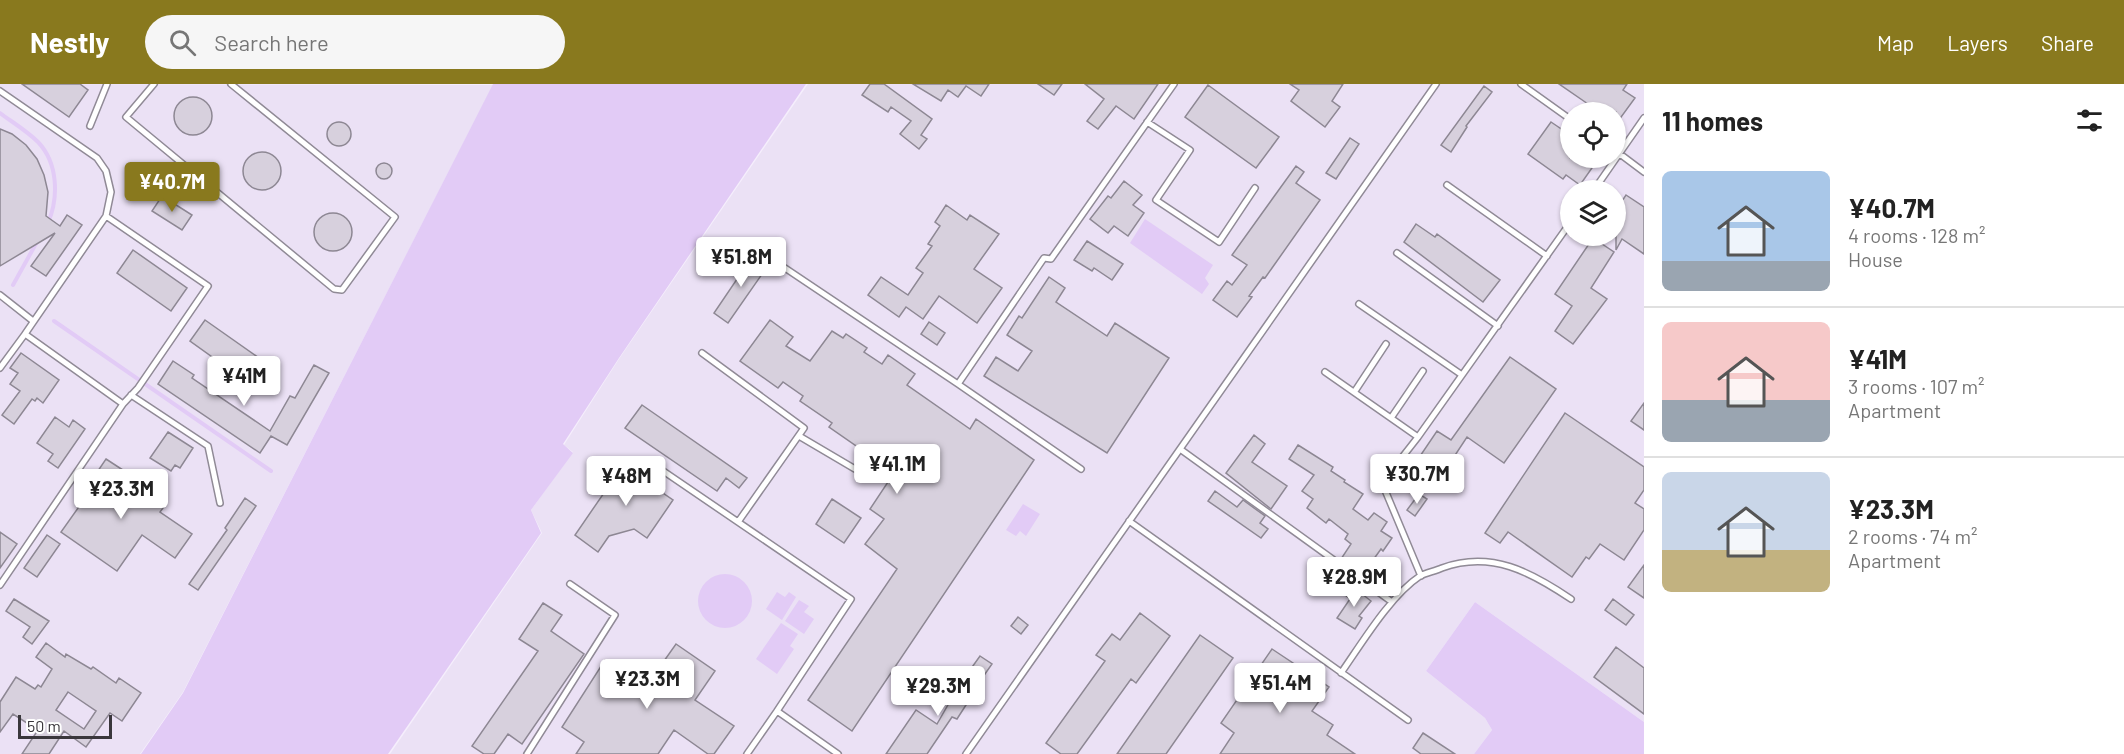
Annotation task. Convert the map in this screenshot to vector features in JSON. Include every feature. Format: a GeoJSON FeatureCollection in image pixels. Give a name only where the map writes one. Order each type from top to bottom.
{"type":"FeatureCollection","features":[{"type":"Feature","properties":{"kind":"lane"},"geometry":{"type":"LineString","coordinates":[[90,126],[107,84]]}},
{"type":"Feature","properties":{"kind":"lane"},"geometry":{"type":"LineString","coordinates":[[154,84],[126,117],[334,289],[342,290],[395,217],[231,84]]}},
{"type":"Feature","properties":{"kind":"lane"},"geometry":{"type":"LineString","coordinates":[[958,384],[1044,258],[1051,259],[1174,84]]}},
{"type":"Feature","properties":{"kind":"lane"},"geometry":{"type":"LineString","coordinates":[[966,754],[1436,84]]}},
{"type":"Feature","properties":{"kind":"lane"},"geometry":{"type":"LineString","coordinates":[[1521,84],[1560,112]]}},
{"type":"Feature","properties":{"kind":"lane"},"geometry":{"type":"LineString","coordinates":[[0,91],[97,158],[106,171],[111,192],[106,216],[0,368]]}},
{"type":"Feature","properties":{"kind":"lane"},"geometry":{"type":"LineString","coordinates":[[1626,142],[1644,118]]}},
{"type":"Feature","properties":{"kind":"lane"},"geometry":{"type":"LineString","coordinates":[[1147,123],[1190,150],[1156,200],[1219,242],[1255,188]]}},
{"type":"Feature","properties":{"kind":"lane"},"geometry":{"type":"LineString","coordinates":[[1626,159],[1644,172]]}},
{"type":"Feature","properties":{"kind":"lane"},"geometry":{"type":"LineString","coordinates":[[1447,185],[1547,256]]}},
{"type":"Feature","properties":{"kind":"lane"},"geometry":{"type":"LineString","coordinates":[[0,585],[123,404],[138,388],[208,286],[106,216]]}},
{"type":"Feature","properties":{"kind":"lane"},"geometry":{"type":"LineString","coordinates":[[1421,576],[1382,483],[1418,437],[1560,237]]}},
{"type":"Feature","properties":{"kind":"lane"},"geometry":{"type":"LineString","coordinates":[[1397,253],[1498,326]]}},
{"type":"Feature","properties":{"kind":"lane"},"geometry":{"type":"LineString","coordinates":[[784,268],[1081,469]]}},
{"type":"Feature","properties":{"kind":"lane"},"geometry":{"type":"LineString","coordinates":[[0,295],[33,321]]}},
{"type":"Feature","properties":{"kind":"lane"},"geometry":{"type":"LineString","coordinates":[[1359,304],[1462,375]]}},
{"type":"Feature","properties":{"kind":"lane"},"geometry":{"type":"LineString","coordinates":[[25,334],[123,404]]}},
{"type":"Feature","properties":{"kind":"lane"},"geometry":{"type":"LineString","coordinates":[[1355,391],[1386,344]]}},
{"type":"Feature","properties":{"kind":"lane"},"geometry":{"type":"LineString","coordinates":[[702,353],[804,428],[738,522]]}},
{"type":"Feature","properties":{"kind":"lane"},"geometry":{"type":"LineString","coordinates":[[1391,418],[1424,371]]}},
{"type":"Feature","properties":{"kind":"lane"},"geometry":{"type":"LineString","coordinates":[[1325,372],[1418,437]]}},
{"type":"Feature","properties":{"kind":"lane"},"geometry":{"type":"LineString","coordinates":[[131,395],[208,446],[220,503]]}},
{"type":"Feature","properties":{"kind":"lane"},"geometry":{"type":"LineString","coordinates":[[799,436],[855,468]]}},
{"type":"Feature","properties":{"kind":"lane"},"geometry":{"type":"LineString","coordinates":[[1180,449],[1392,602]]}},
{"type":"Feature","properties":{"kind":"lane"},"geometry":{"type":"LineString","coordinates":[[650,462],[851,599],[747,754]]}},
{"type":"Feature","properties":{"kind":"lane"},"geometry":{"type":"LineString","coordinates":[[1129,521],[1408,720]]}},
{"type":"Feature","properties":{"kind":"lane"},"geometry":{"type":"LineString","coordinates":[[1341,673],[1392,602],[1421,576],[1450,565],[1485,561],[1512,567],[1537,577],[1571,599]]}},
{"type":"Feature","properties":{"kind":"lane"},"geometry":{"type":"LineString","coordinates":[[527,754],[615,615],[570,584]]}},
{"type":"Feature","properties":{"kind":"lane"},"geometry":{"type":"LineString","coordinates":[[777,711],[838,754]]}},
{"type":"Feature","properties":{"kind":"shaded area"},"geometry":{"type":"Polygon","coordinates":[[[0,84],[493,85],[183,692],[140,754],[0,754],[0,84]]]}},
{"type":"Feature","properties":{"kind":"shaded area"},"geometry":{"type":"Polygon","coordinates":[[[493,84],[806,84],[563,444],[573,453],[531,510],[541,533],[388,754],[141,754],[183,693],[493,84]]]}},
{"type":"Feature","properties":{"kind":"shaded area"},"geometry":{"type":"Polygon","coordinates":[[[808,84],[1644,84],[1644,722],[1475,602],[1426,671],[1485,718],[1492,730],[1474,754],[390,754],[542,533],[531,510],[573,452],[564,445],[619,359],[808,84]]]}},
{"type":"Feature","properties":{"kind":"shaded area"},"geometry":{"type":"Polygon","coordinates":[[[1145,219],[1213,265],[1205,278],[1209,284],[1202,294],[1130,243],[1145,219]]]}},
{"type":"Feature","properties":{"kind":"shaded area"},"geometry":{"type":"Polygon","coordinates":[[[1023,504],[1040,514],[1026,536],[1020,531],[1016,536],[1006,530],[1023,504]]]}},
{"type":"Feature","properties":{"kind":"shaded area"},"geometry":{"type":"Polygon","coordinates":[[[720,574],[730,574],[744,582],[750,591],[752,601],[750,611],[744,620],[730,628],[720,628],[703,616],[698,606],[698,596],[710,579],[720,574]]]}},
{"type":"Feature","properties":{"kind":"shaded area"},"geometry":{"type":"Polygon","coordinates":[[[777,592],[785,597],[789,592],[796,597],[782,620],[766,609],[777,592]]]}},
{"type":"Feature","properties":{"kind":"shaded area"},"geometry":{"type":"Polygon","coordinates":[[[799,600],[809,606],[804,612],[814,619],[804,634],[785,621],[799,600]]]}},
{"type":"Feature","properties":{"kind":"shaded area"},"geometry":{"type":"Polygon","coordinates":[[[1475,602],[1644,722],[1644,754],[1474,754],[1492,730],[1485,718],[1426,671],[1475,602]]]}},
{"type":"Feature","properties":{"kind":"shaded area"},"geometry":{"type":"Polygon","coordinates":[[[781,623],[798,634],[790,646],[794,649],[777,674],[756,659],[781,623]]]}},
{"type":"Feature","properties":{"kind":"building"},"geometry":{"type":"Polygon","coordinates":[[[22,84],[80,84],[88,90],[69,117],[22,84]]]}},
{"type":"Feature","properties":{"kind":"building"},"geometry":{"type":"Polygon","coordinates":[[[870,84],[884,84],[932,119],[921,135],[927,139],[919,149],[900,134],[911,121],[891,107],[888,112],[862,95],[870,84]]]}},
{"type":"Feature","properties":{"kind":"building"},"geometry":{"type":"Polygon","coordinates":[[[913,84],[989,84],[981,96],[966,86],[958,97],[948,90],[941,101],[913,84]]]}},
{"type":"Feature","properties":{"kind":"building"},"geometry":{"type":"Polygon","coordinates":[[[1038,84],[1062,84],[1054,95],[1038,84]]]}},
{"type":"Feature","properties":{"kind":"building"},"geometry":{"type":"Polygon","coordinates":[[[1085,84],[1158,84],[1134,119],[1116,106],[1098,129],[1087,121],[1104,99],[1085,84]]]}},
{"type":"Feature","properties":{"kind":"building"},"geometry":{"type":"Polygon","coordinates":[[[1290,84],[1343,84],[1332,101],[1340,107],[1325,127],[1291,101],[1299,90],[1290,84]]]}},
{"type":"Feature","properties":{"kind":"building"},"geometry":{"type":"Polygon","coordinates":[[[1559,84],[1627,84],[1623,90],[1635,98],[1626,110],[1626,102],[1585,102],[1559,84]]]}},
{"type":"Feature","properties":{"kind":"building"},"geometry":{"type":"Polygon","coordinates":[[[1208,85],[1279,137],[1256,168],[1185,117],[1208,85]]]}},
{"type":"Feature","properties":{"kind":"building"},"geometry":{"type":"Polygon","coordinates":[[[1484,86],[1492,92],[1466,126],[1451,152],[1441,145],[1484,86]]]}},
{"type":"Feature","properties":{"kind":"building"},"geometry":{"type":"Polygon","coordinates":[[[193,97],[207,102],[212,116],[207,130],[193,135],[179,130],[174,116],[179,102],[193,97]]]}},
{"type":"Feature","properties":{"kind":"building"},"geometry":{"type":"Polygon","coordinates":[[[339,122],[344,123],[350,129],[350,139],[344,145],[339,146],[334,145],[328,139],[327,134],[328,129],[334,123],[339,122]]]}},
{"type":"Feature","properties":{"kind":"building"},"geometry":{"type":"Polygon","coordinates":[[[1551,122],[1560,128],[1560,168],[1592,168],[1584,180],[1573,180],[1566,175],[1563,179],[1528,154],[1551,122]]]}},
{"type":"Feature","properties":{"kind":"building"},"geometry":{"type":"Polygon","coordinates":[[[0,129],[12,134],[26,145],[37,159],[48,192],[46,216],[60,226],[67,215],[82,225],[46,276],[31,266],[55,233],[0,266],[0,129]]]}},
{"type":"Feature","properties":{"kind":"building"},"geometry":{"type":"Polygon","coordinates":[[[1350,138],[1359,144],[1336,179],[1326,173],[1350,138]]]}},
{"type":"Feature","properties":{"kind":"building"},"geometry":{"type":"Polygon","coordinates":[[[262,152],[276,157],[281,171],[276,185],[262,190],[248,185],[243,171],[248,157],[262,152]]]}},
{"type":"Feature","properties":{"kind":"building"},"geometry":{"type":"Polygon","coordinates":[[[381,163],[387,163],[392,171],[390,177],[381,179],[376,174],[376,168],[381,163]]]}},
{"type":"Feature","properties":{"kind":"building"},"geometry":{"type":"Polygon","coordinates":[[[1296,166],[1304,172],[1296,183],[1320,200],[1265,278],[1263,277],[1249,296],[1252,297],[1237,317],[1213,300],[1227,281],[1232,285],[1247,265],[1232,255],[1296,166]]]}},
{"type":"Feature","properties":{"kind":"building"},"geometry":{"type":"Polygon","coordinates":[[[1124,181],[1142,195],[1133,205],[1144,213],[1128,236],[1114,226],[1108,233],[1090,219],[1108,196],[1111,198],[1124,181]]]}},
{"type":"Feature","properties":{"kind":"building"},"geometry":{"type":"Polygon","coordinates":[[[1626,195],[1644,207],[1644,254],[1626,242],[1626,195]]]}},
{"type":"Feature","properties":{"kind":"building"},"geometry":{"type":"Polygon","coordinates":[[[162,196],[192,215],[182,230],[152,211],[162,196]]]}},
{"type":"Feature","properties":{"kind":"building"},"geometry":{"type":"Polygon","coordinates":[[[946,205],[967,220],[970,215],[999,234],[974,269],[1002,288],[977,323],[939,296],[923,319],[906,307],[899,317],[868,295],[881,277],[908,295],[923,273],[916,268],[932,246],[928,244],[940,226],[935,222],[946,205]]]}},
{"type":"Feature","properties":{"kind":"building"},"geometry":{"type":"Polygon","coordinates":[[[333,213],[347,218],[352,232],[347,246],[333,251],[319,246],[314,232],[319,218],[333,213]]]}},
{"type":"Feature","properties":{"kind":"building"},"geometry":{"type":"Polygon","coordinates":[[[1416,224],[1435,237],[1437,234],[1500,280],[1483,302],[1404,242],[1416,224]]]}},
{"type":"Feature","properties":{"kind":"building"},"geometry":{"type":"Polygon","coordinates":[[[1087,241],[1123,264],[1112,280],[1094,268],[1092,271],[1074,260],[1087,241]]]}},
{"type":"Feature","properties":{"kind":"building"},"geometry":{"type":"Polygon","coordinates":[[[1588,246],[1605,246],[1614,252],[1591,288],[1607,299],[1573,344],[1555,331],[1572,306],[1555,294],[1588,246]]]}},
{"type":"Feature","properties":{"kind":"building"},"geometry":{"type":"Polygon","coordinates":[[[133,250],[187,288],[171,311],[117,273],[133,250]]]}},
{"type":"Feature","properties":{"kind":"building"},"geometry":{"type":"Polygon","coordinates":[[[754,254],[769,264],[728,323],[714,313],[754,254]]]}},
{"type":"Feature","properties":{"kind":"building"},"geometry":{"type":"Polygon","coordinates":[[[1049,277],[1065,288],[1056,302],[1107,336],[1115,323],[1169,358],[1107,453],[984,376],[996,357],[1018,371],[1032,351],[1007,335],[1019,316],[1022,318],[1049,277]]]}},
{"type":"Feature","properties":{"kind":"building"},"geometry":{"type":"Polygon","coordinates":[[[205,320],[276,370],[261,392],[190,341],[205,320]]]}},
{"type":"Feature","properties":{"kind":"building"},"geometry":{"type":"Polygon","coordinates":[[[770,320],[793,337],[786,346],[810,361],[832,331],[843,338],[846,334],[867,348],[864,352],[882,364],[888,355],[915,374],[907,385],[970,429],[976,419],[1034,460],[852,731],[808,700],[897,569],[865,544],[884,519],[870,509],[890,479],[877,471],[882,464],[829,427],[832,423],[800,401],[803,396],[783,382],[778,388],[740,361],[770,320]]]}},
{"type":"Feature","properties":{"kind":"building"},"geometry":{"type":"Polygon","coordinates":[[[929,322],[945,333],[937,345],[921,334],[929,322]]]}},
{"type":"Feature","properties":{"kind":"building"},"geometry":{"type":"Polygon","coordinates":[[[21,353],[59,380],[43,403],[37,398],[35,401],[32,399],[14,424],[2,415],[20,391],[10,384],[18,373],[10,368],[21,353]]]}},
{"type":"Feature","properties":{"kind":"building"},"geometry":{"type":"Polygon","coordinates":[[[1510,357],[1556,389],[1504,463],[1467,437],[1444,472],[1438,469],[1426,486],[1411,476],[1417,467],[1414,465],[1437,431],[1451,440],[1510,357]]]}},
{"type":"Feature","properties":{"kind":"building"},"geometry":{"type":"Polygon","coordinates":[[[173,361],[194,375],[192,378],[270,431],[290,396],[295,398],[314,365],[329,373],[287,445],[271,436],[260,453],[158,384],[173,361]]]}},
{"type":"Feature","properties":{"kind":"building"},"geometry":{"type":"Polygon","coordinates":[[[1644,403],[1644,430],[1631,421],[1644,403]]]}},
{"type":"Feature","properties":{"kind":"building"},"geometry":{"type":"Polygon","coordinates":[[[642,405],[747,478],[739,488],[726,478],[717,491],[625,428],[642,405]]]}},
{"type":"Feature","properties":{"kind":"building"},"geometry":{"type":"Polygon","coordinates":[[[1565,413],[1644,467],[1644,490],[1635,503],[1644,509],[1644,530],[1624,560],[1600,544],[1589,559],[1586,557],[1572,577],[1508,532],[1500,543],[1485,533],[1565,413]]]}},
{"type":"Feature","properties":{"kind":"building"},"geometry":{"type":"Polygon","coordinates":[[[55,417],[69,427],[73,420],[85,429],[58,468],[48,461],[53,454],[37,443],[55,417]]]}},
{"type":"Feature","properties":{"kind":"building"},"geometry":{"type":"Polygon","coordinates":[[[168,432],[193,448],[180,468],[175,465],[171,471],[150,458],[168,432]]]}},
{"type":"Feature","properties":{"kind":"building"},"geometry":{"type":"Polygon","coordinates":[[[1254,435],[1265,444],[1252,462],[1287,486],[1271,509],[1226,473],[1254,435]]]}},
{"type":"Feature","properties":{"kind":"building"},"geometry":{"type":"Polygon","coordinates":[[[1298,445],[1333,467],[1331,471],[1363,494],[1353,509],[1368,520],[1374,513],[1387,522],[1381,531],[1392,538],[1363,574],[1341,559],[1351,544],[1345,539],[1348,534],[1329,519],[1326,523],[1307,508],[1313,499],[1302,491],[1314,475],[1289,459],[1298,445]]]}},
{"type":"Feature","properties":{"kind":"building"},"geometry":{"type":"Polygon","coordinates":[[[628,458],[664,485],[660,491],[673,500],[647,538],[634,529],[609,536],[598,552],[575,535],[628,458]]]}},
{"type":"Feature","properties":{"kind":"building"},"geometry":{"type":"Polygon","coordinates":[[[106,459],[129,474],[124,480],[163,508],[160,512],[192,534],[175,558],[142,535],[117,571],[61,532],[93,487],[89,484],[106,459]]]}},
{"type":"Feature","properties":{"kind":"building"},"geometry":{"type":"Polygon","coordinates":[[[1215,491],[1237,507],[1243,500],[1265,516],[1260,523],[1268,529],[1261,538],[1208,501],[1215,491]]]}},
{"type":"Feature","properties":{"kind":"building"},"geometry":{"type":"Polygon","coordinates":[[[1419,494],[1427,499],[1415,516],[1407,510],[1419,494]]]}},
{"type":"Feature","properties":{"kind":"building"},"geometry":{"type":"Polygon","coordinates":[[[245,498],[256,506],[198,590],[189,584],[227,530],[225,528],[245,498]]]}},
{"type":"Feature","properties":{"kind":"building"},"geometry":{"type":"Polygon","coordinates":[[[832,499],[861,518],[844,543],[816,524],[832,499]]]}},
{"type":"Feature","properties":{"kind":"building"},"geometry":{"type":"Polygon","coordinates":[[[0,532],[17,544],[0,568],[0,532]]]}},
{"type":"Feature","properties":{"kind":"building"},"geometry":{"type":"Polygon","coordinates":[[[47,535],[60,544],[37,577],[24,568],[47,535]]]}},
{"type":"Feature","properties":{"kind":"building"},"geometry":{"type":"Polygon","coordinates":[[[1644,565],[1644,598],[1628,587],[1644,565]]]}},
{"type":"Feature","properties":{"kind":"building"},"geometry":{"type":"Polygon","coordinates":[[[1352,586],[1371,601],[1359,616],[1362,618],[1355,629],[1337,618],[1350,599],[1345,595],[1352,586]]]}},
{"type":"Feature","properties":{"kind":"building"},"geometry":{"type":"Polygon","coordinates":[[[14,599],[49,621],[32,644],[23,637],[30,627],[6,611],[14,599]]]}},
{"type":"Feature","properties":{"kind":"building"},"geometry":{"type":"Polygon","coordinates":[[[1613,599],[1634,615],[1626,625],[1605,610],[1613,599]]]}},
{"type":"Feature","properties":{"kind":"building"},"geometry":{"type":"Polygon","coordinates":[[[543,603],[562,615],[551,631],[584,654],[522,744],[508,734],[494,754],[484,754],[472,746],[538,651],[519,639],[543,603]]]}},
{"type":"Feature","properties":{"kind":"building"},"geometry":{"type":"Polygon","coordinates":[[[1140,613],[1170,636],[1136,683],[1131,679],[1077,754],[1061,754],[1046,743],[1105,661],[1096,655],[1112,634],[1120,640],[1140,613]]]}},
{"type":"Feature","properties":{"kind":"building"},"geometry":{"type":"Polygon","coordinates":[[[1018,617],[1028,625],[1021,634],[1011,626],[1018,617]]]}},
{"type":"Feature","properties":{"kind":"building"},"geometry":{"type":"Polygon","coordinates":[[[1200,635],[1233,658],[1166,754],[1117,754],[1200,635]]]}},
{"type":"Feature","properties":{"kind":"building"},"geometry":{"type":"Polygon","coordinates":[[[46,643],[65,657],[66,654],[91,669],[93,667],[116,683],[119,678],[141,693],[122,721],[110,713],[86,747],[64,731],[49,754],[22,754],[38,730],[13,714],[0,732],[0,702],[16,677],[35,689],[38,685],[41,687],[52,669],[36,657],[46,643]],[[68,692],[56,710],[84,729],[96,711],[68,692]]]}},
{"type":"Feature","properties":{"kind":"building"},"geometry":{"type":"Polygon","coordinates":[[[676,644],[715,671],[695,700],[734,726],[714,754],[708,754],[674,730],[658,754],[576,754],[584,742],[562,727],[605,660],[643,686],[645,683],[647,685],[676,644]]]}},
{"type":"Feature","properties":{"kind":"building"},"geometry":{"type":"Polygon","coordinates":[[[1616,647],[1644,668],[1644,714],[1594,677],[1616,647]]]}},
{"type":"Feature","properties":{"kind":"building"},"geometry":{"type":"Polygon","coordinates":[[[1272,649],[1329,687],[1312,711],[1333,725],[1327,735],[1355,754],[1220,754],[1234,733],[1221,723],[1272,649]]]}},
{"type":"Feature","properties":{"kind":"building"},"geometry":{"type":"Polygon","coordinates":[[[980,656],[992,664],[964,704],[966,705],[957,719],[952,717],[927,754],[886,754],[916,710],[937,724],[960,684],[980,656]]]}},
{"type":"Feature","properties":{"kind":"building"},"geometry":{"type":"Polygon","coordinates":[[[1423,733],[1455,754],[1421,754],[1413,748],[1423,733]]]}},
{"type":"Feature","properties":{"kind":"waterway"},"geometry":{"type":"LineString","coordinates":[[0,113],[38,142],[50,160],[55,191],[48,223]]}},
{"type":"Feature","properties":{"kind":"waterway"},"geometry":{"type":"LineString","coordinates":[[13,285],[38,240]]}},
{"type":"Feature","properties":{"kind":"waterway"},"geometry":{"type":"LineString","coordinates":[[54,321],[271,471]]}}]}
